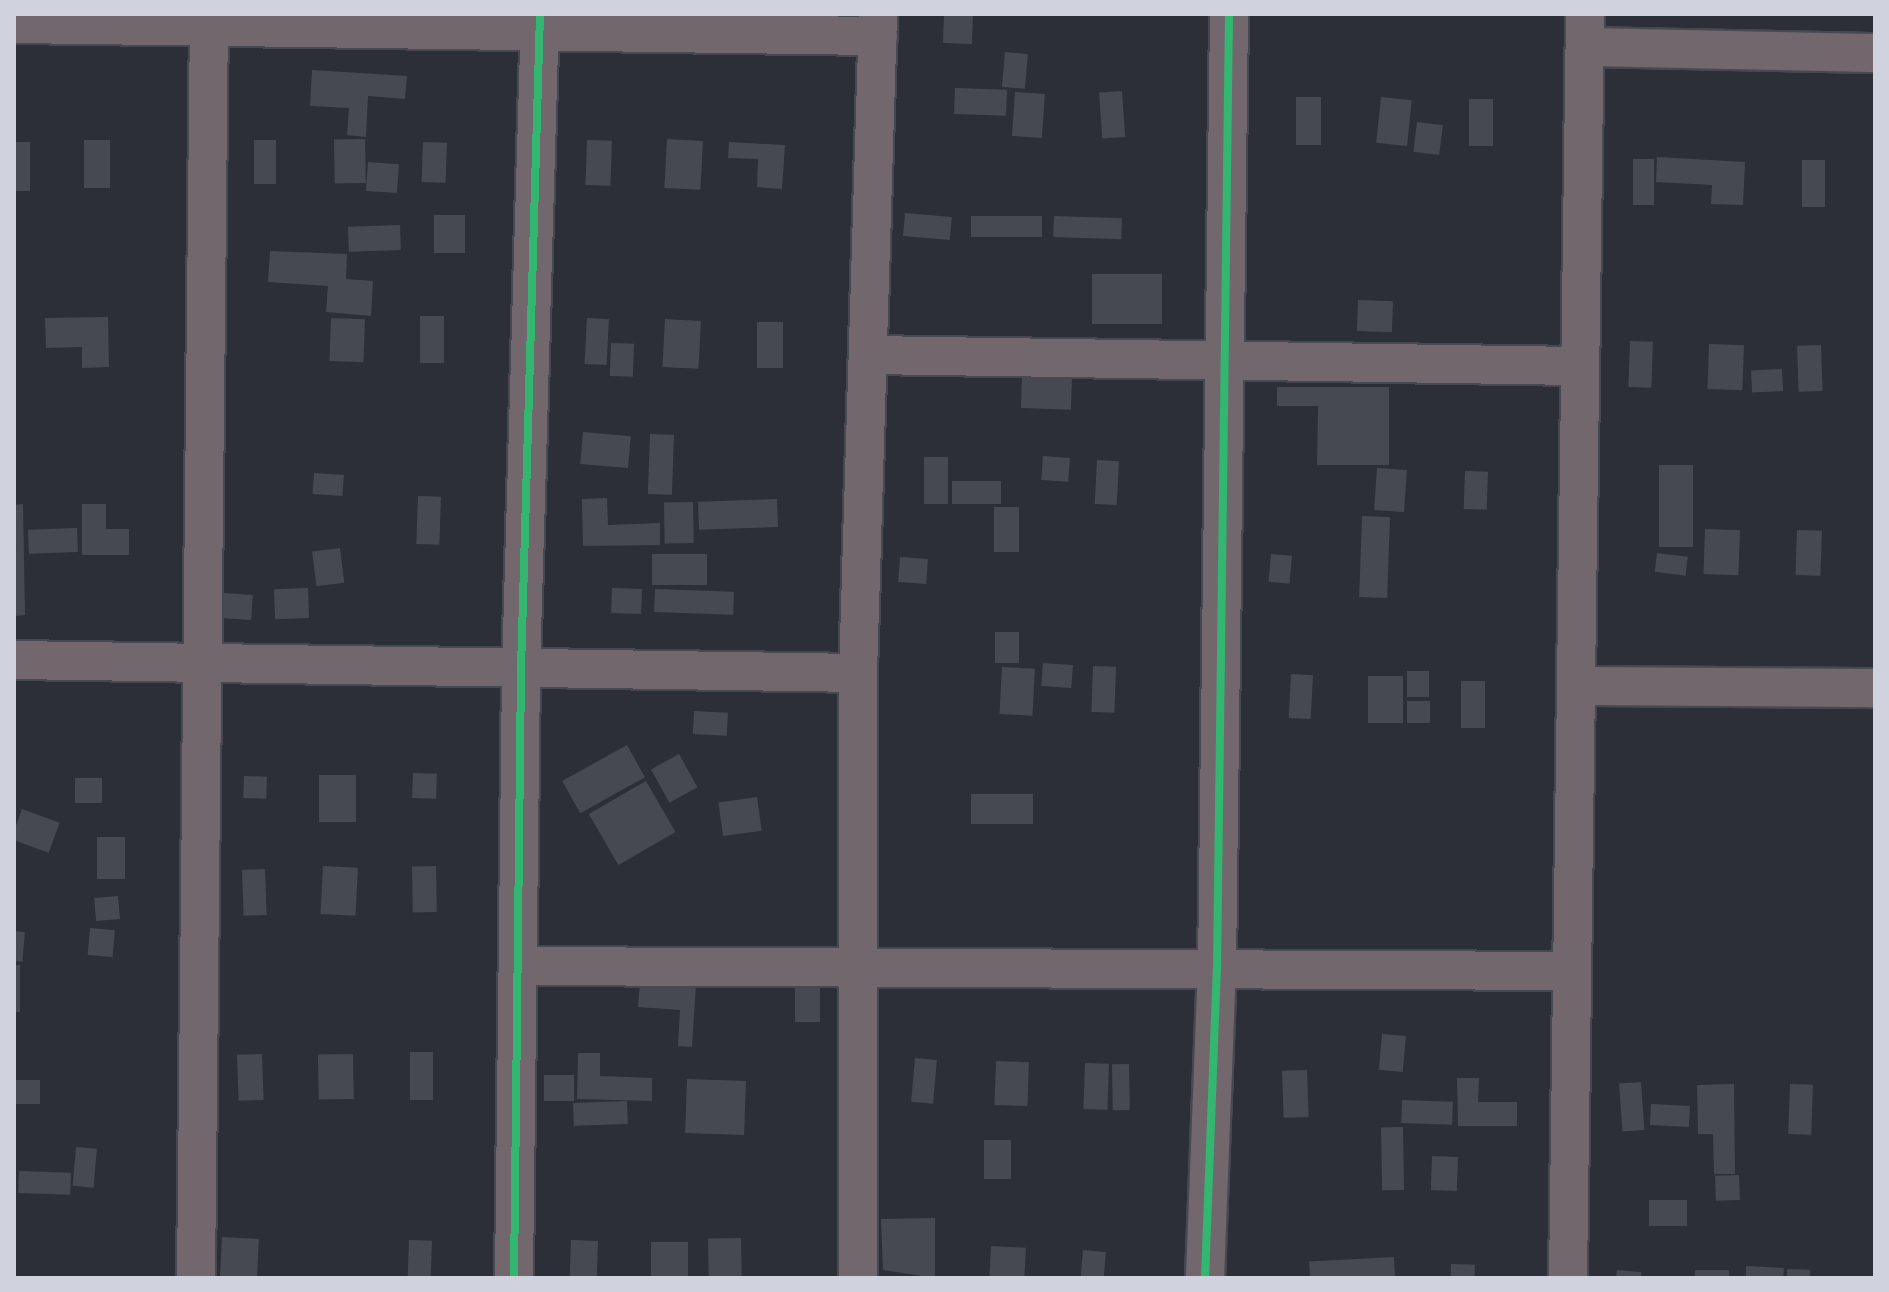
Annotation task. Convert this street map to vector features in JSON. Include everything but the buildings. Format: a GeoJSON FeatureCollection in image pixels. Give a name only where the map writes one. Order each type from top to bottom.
{"type":"FeatureCollection","features":[{"type":"Feature","properties":{"kind":"street"},"geometry":{"type":"LineString","coordinates":[[1205,1278],[1217,969],[1229,14]]}},
{"type":"Feature","properties":{"kind":"street"},"geometry":{"type":"LineString","coordinates":[[196,1278],[209,19]]}},
{"type":"Feature","properties":{"kind":"street"},"geometry":{"type":"LineString","coordinates":[[14,24],[209,19],[878,25],[858,673],[861,965],[858,1278]]}},
{"type":"Feature","properties":{"kind":"street"},"geometry":{"type":"LineString","coordinates":[[514,1278],[521,669],[540,21]]}},
{"type":"Feature","properties":{"kind":"street"},"geometry":{"type":"LineString","coordinates":[[1568,1278],[1585,31],[1875,53]]}},
{"type":"Feature","properties":{"kind":"street"},"geometry":{"type":"LineString","coordinates":[[869,355],[1580,366]]}},
{"type":"Feature","properties":{"kind":"street"},"geometry":{"type":"LineString","coordinates":[[14,660],[858,673]]}},
{"type":"Feature","properties":{"kind":"street"},"geometry":{"type":"LineString","coordinates":[[1578,686],[1875,688]]}},
{"type":"Feature","properties":{"kind":"street"},"geometry":{"type":"LineString","coordinates":[[519,966],[861,965],[1570,971]]}},
{"type":"Feature","properties":{"kind":"cycle path"},"geometry":{"type":"LineString","coordinates":[[514,1278],[521,669],[540,14]]}},
{"type":"Feature","properties":{"kind":"cycle path"},"geometry":{"type":"LineString","coordinates":[[1205,1278],[1217,969],[1229,14]]}}]}
